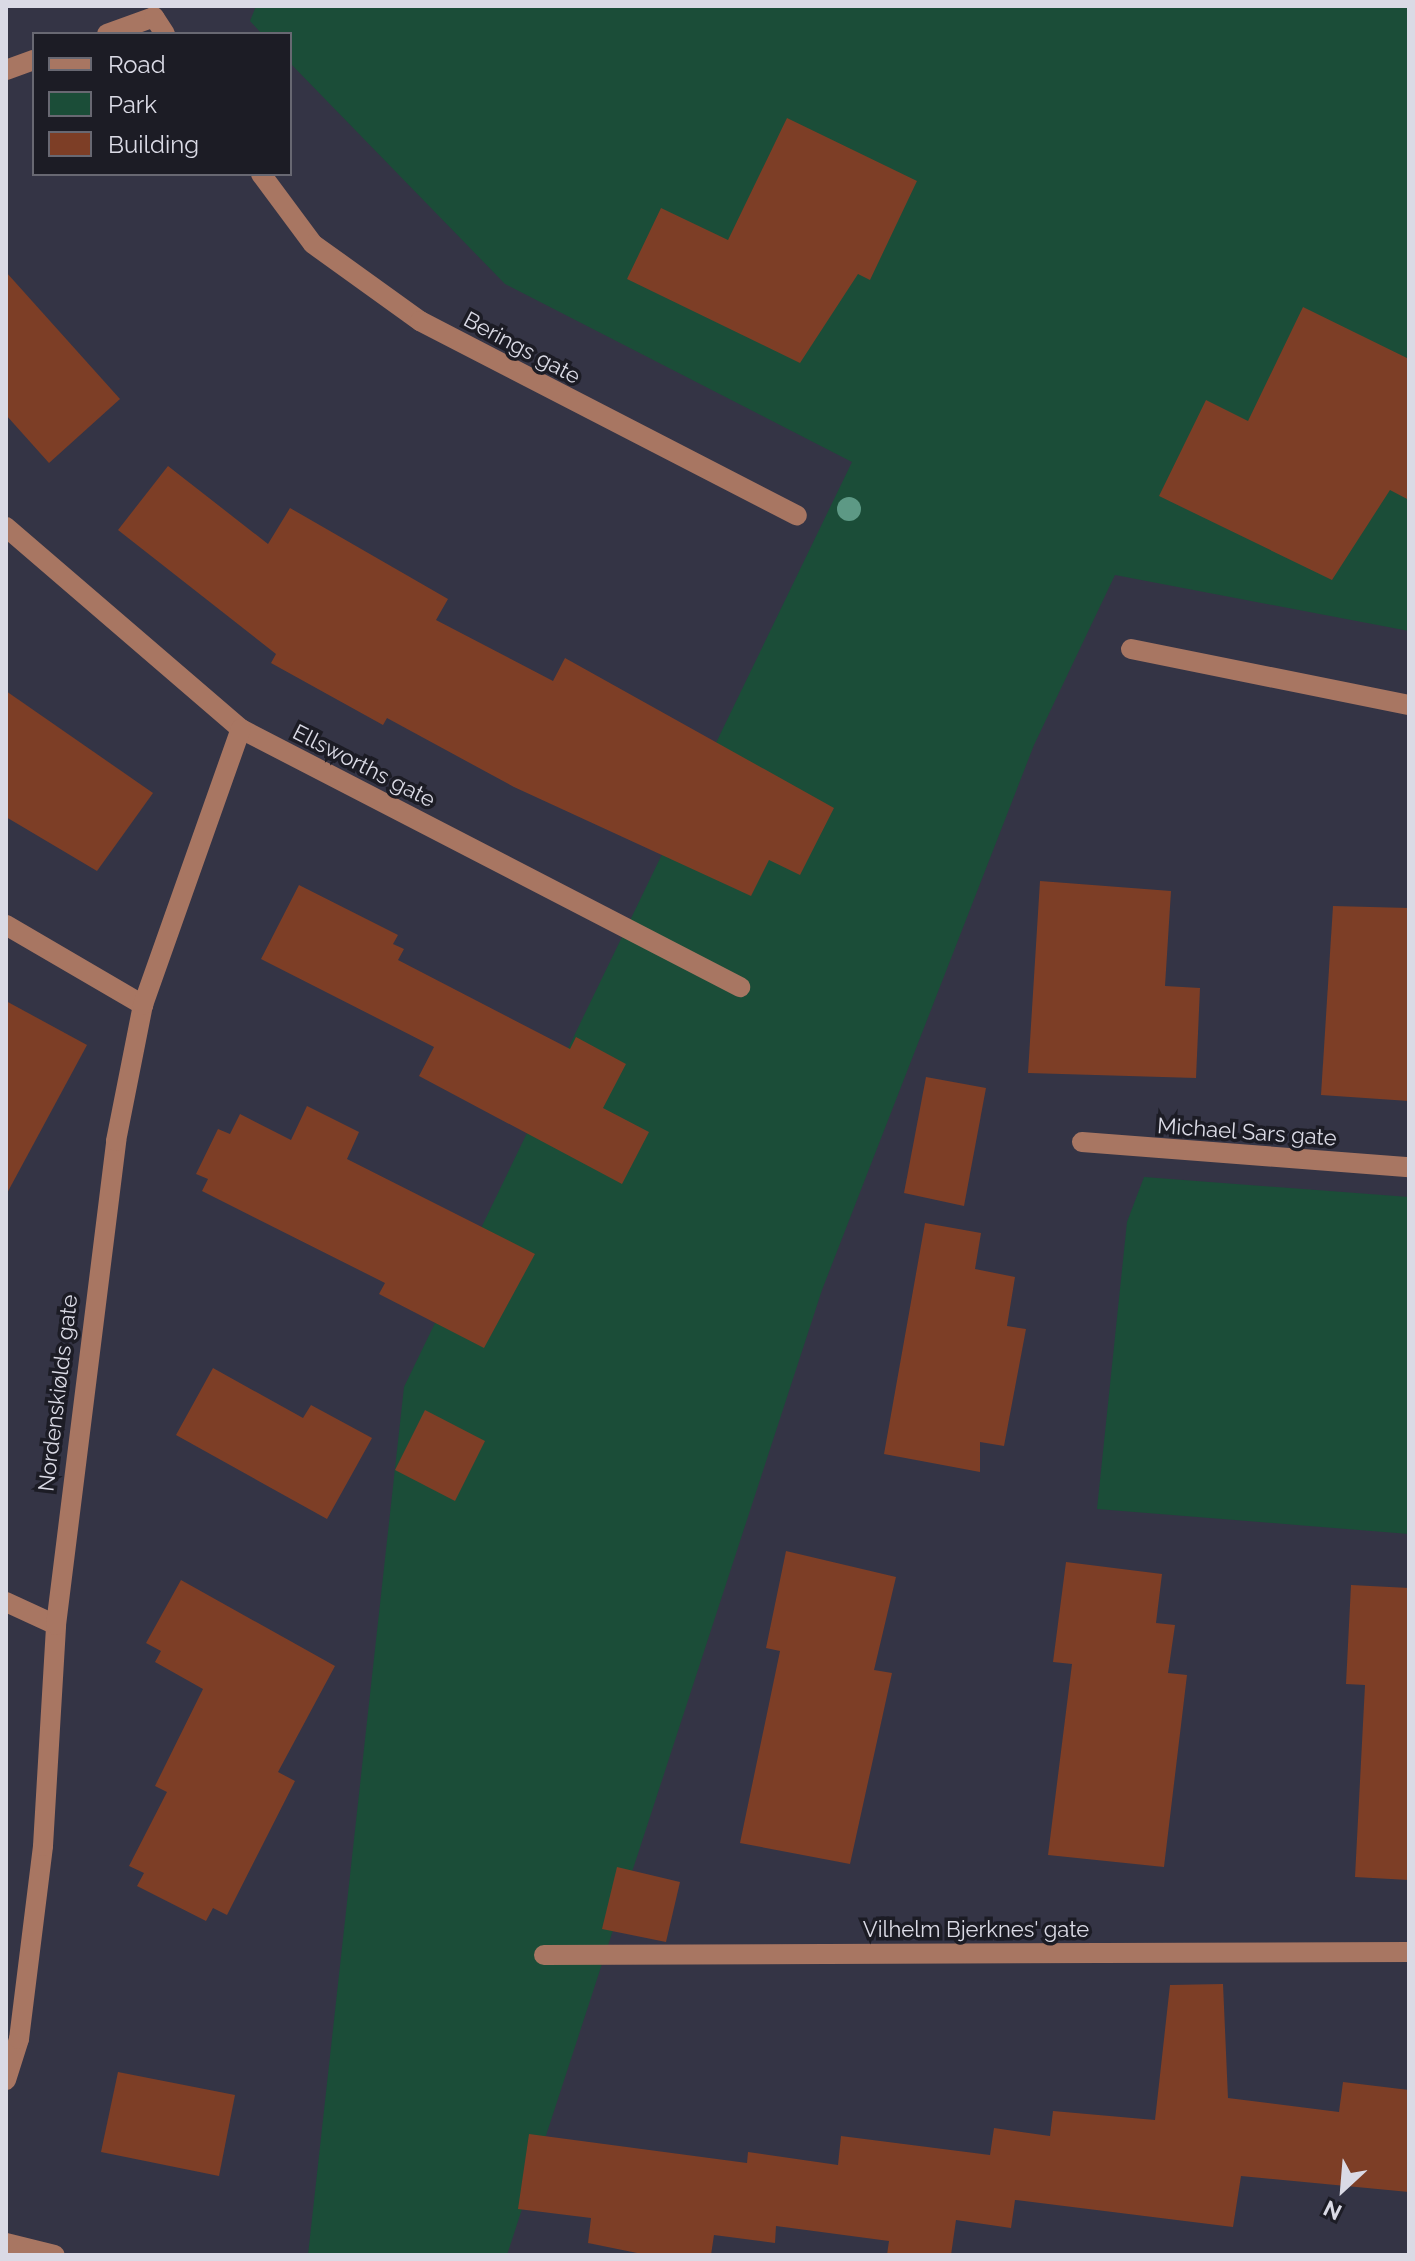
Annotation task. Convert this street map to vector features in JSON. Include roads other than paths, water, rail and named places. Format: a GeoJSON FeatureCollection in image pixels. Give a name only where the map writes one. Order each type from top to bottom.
{"type":"FeatureCollection","features":[{"type":"Feature","properties":{"kind":"street"},"geometry":{"type":"LineString","coordinates":[[113,32],[157,16]]}},
{"type":"Feature","properties":{"kind":"street"},"geometry":{"type":"LineString","coordinates":[[6,70],[32,61]]}},
{"type":"Feature","properties":{"kind":"street","name":"Berings gate"},"geometry":{"type":"LineString","coordinates":[[262,176],[313,244],[420,321],[797,516]]}},
{"type":"Feature","properties":{"kind":"street","name":"Ellsworths gate"},"geometry":{"type":"LineString","coordinates":[[6,527],[241,729],[740,987]]}},
{"type":"Feature","properties":{"kind":"street"},"geometry":{"type":"LineString","coordinates":[[1131,649],[1409,705]]}},
{"type":"Feature","properties":{"kind":"street","name":"Nordenskiølds gate"},"geometry":{"type":"LineString","coordinates":[[6,2080],[19,2039],[43,1846],[56,1625],[96,1278],[143,1005],[241,729]]}},
{"type":"Feature","properties":{"kind":"street"},"geometry":{"type":"LineString","coordinates":[[6,925],[143,1005]]}},
{"type":"Feature","properties":{"kind":"street","name":"Michael Sars gate"},"geometry":{"type":"LineString","coordinates":[[1082,1142],[1409,1167]]}},
{"type":"Feature","properties":{"kind":"street"},"geometry":{"type":"LineString","coordinates":[[6,1602],[56,1625]]}},
{"type":"Feature","properties":{"kind":"street","name":"Vilhelm Bjerknes' gate"},"geometry":{"type":"LineString","coordinates":[[544,1955],[1409,1952]]}},
{"type":"Feature","properties":{"kind":"street"},"geometry":{"type":"LineString","coordinates":[[6,2243],[55,2255]]}}]}
